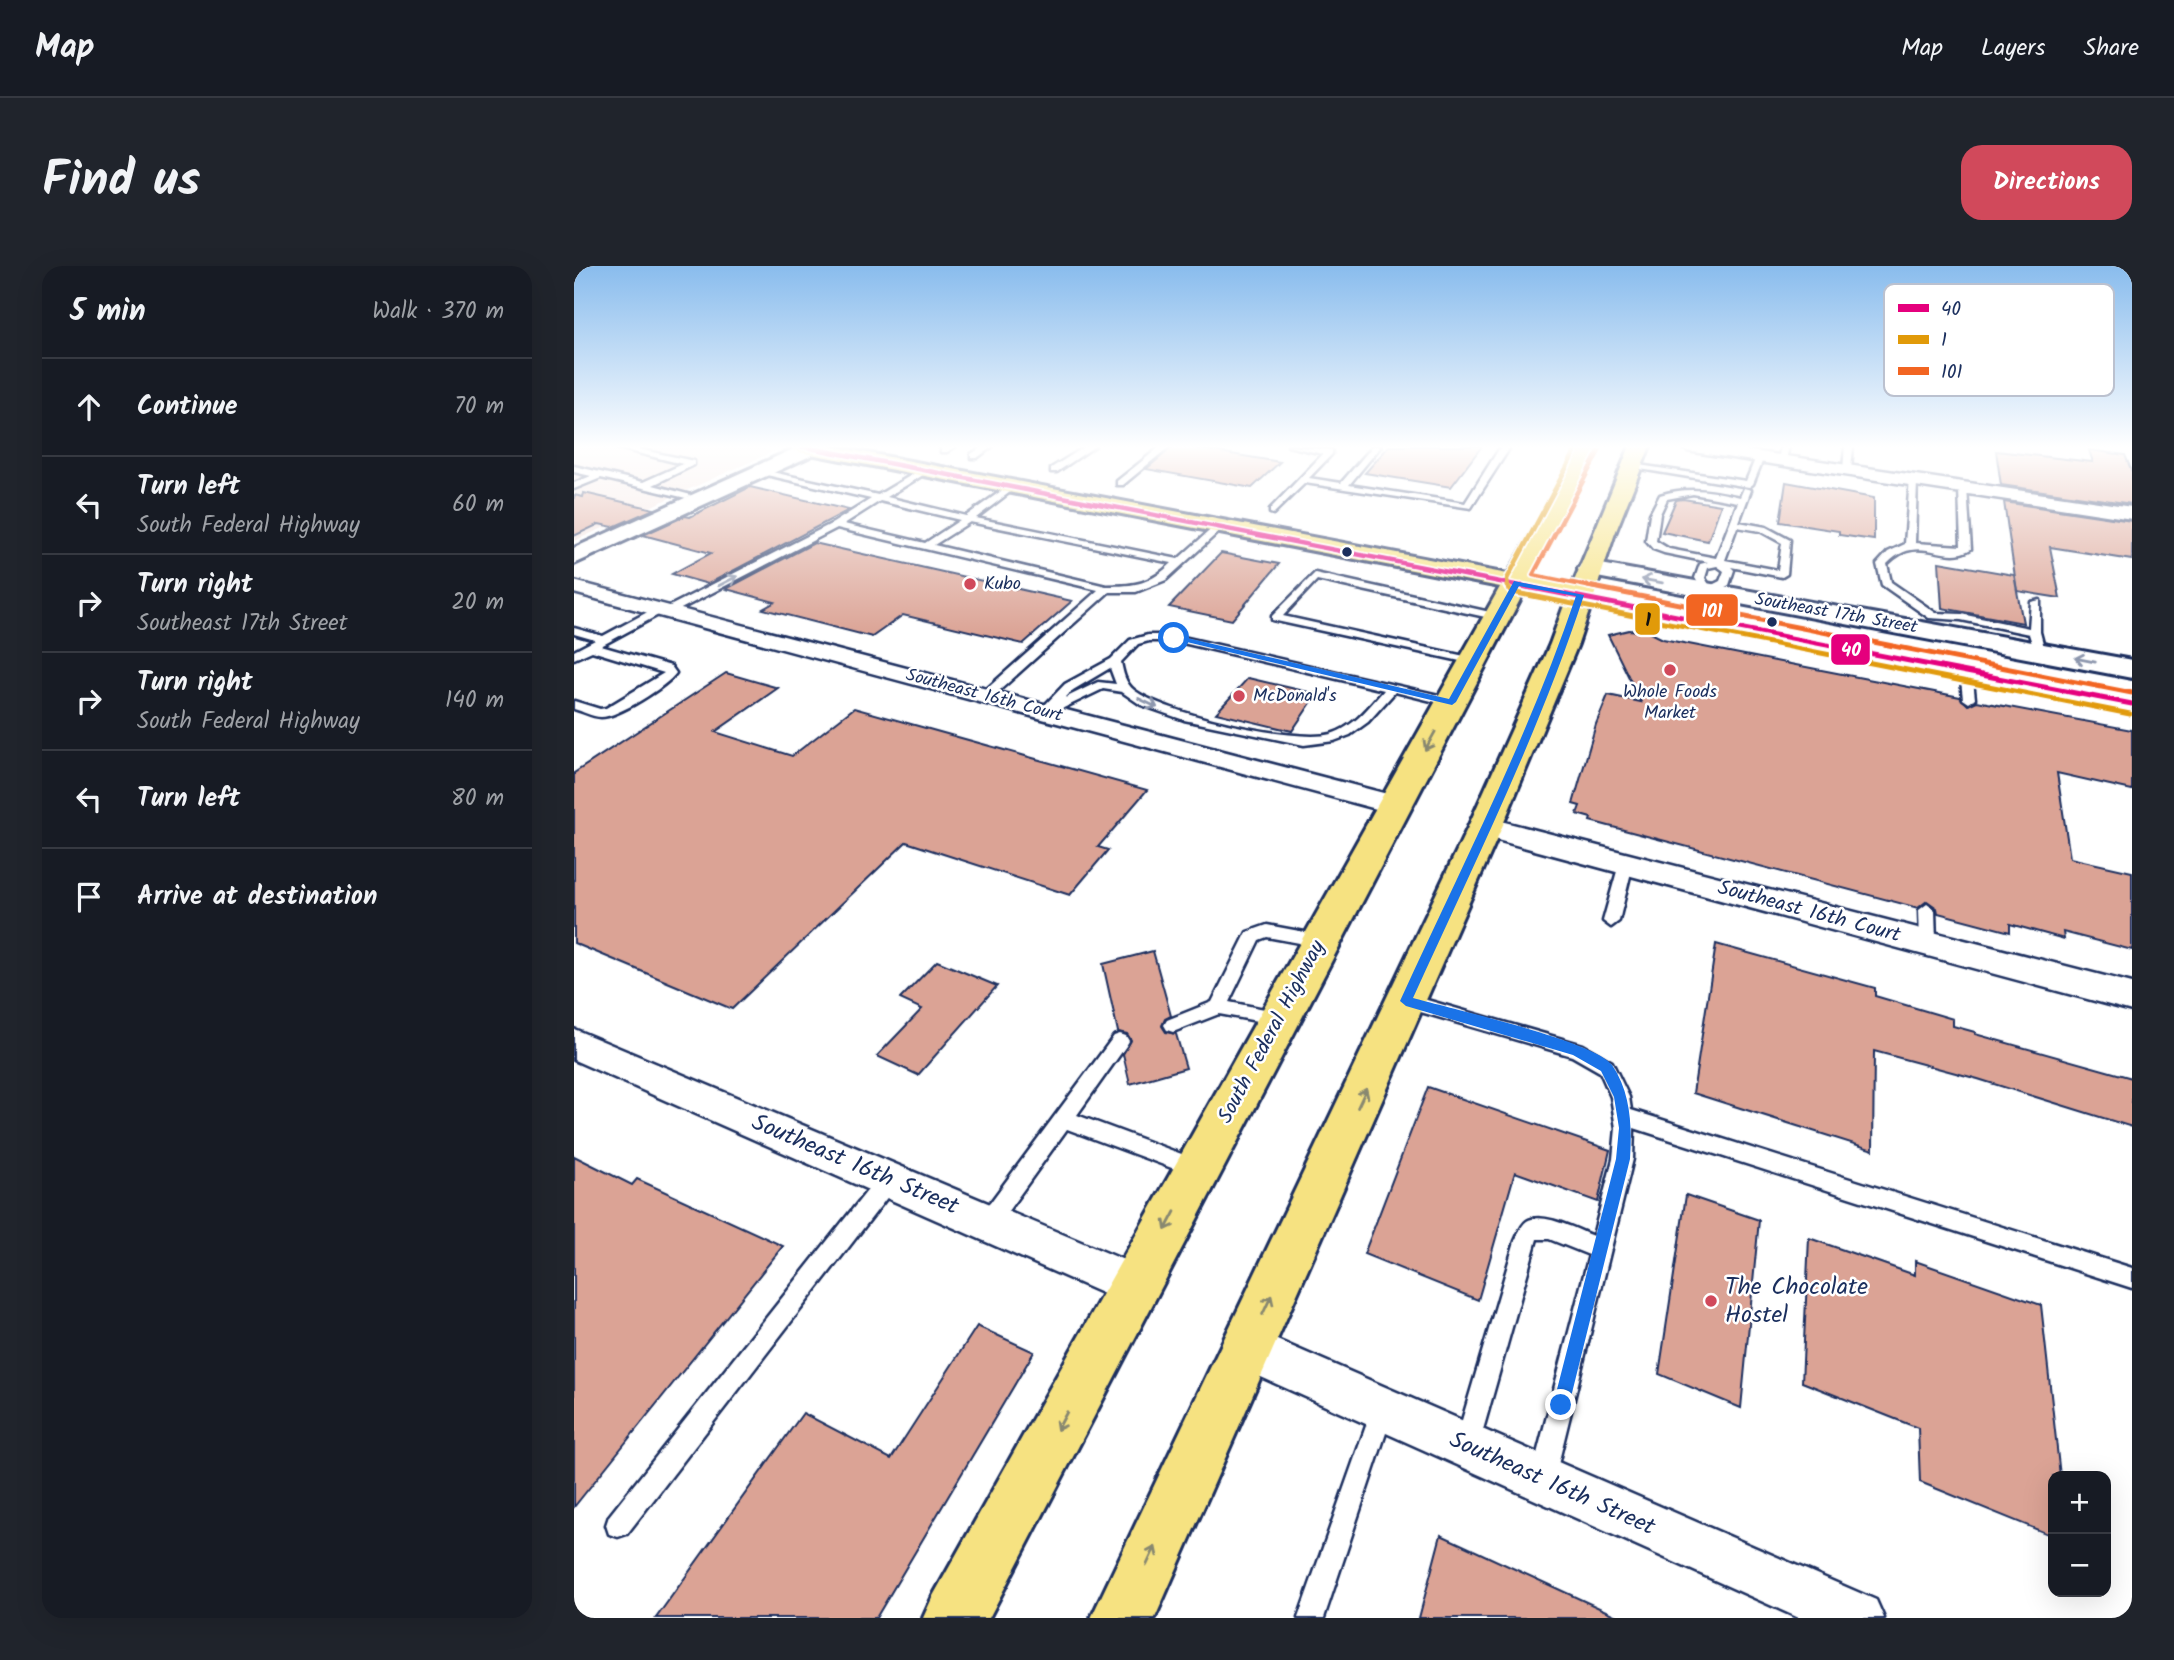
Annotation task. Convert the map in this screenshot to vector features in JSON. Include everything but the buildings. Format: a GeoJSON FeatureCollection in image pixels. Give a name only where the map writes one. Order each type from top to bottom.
{"type":"FeatureCollection","features":[{"type":"Feature","properties":{"kind":"main road"},"geometry":{"type":"LineString","coordinates":[[574,545],[654,509]]}},
{"type":"Feature","properties":{"kind":"main road"},"geometry":{"type":"LineString","coordinates":[[574,557],[678,509]]}},
{"type":"Feature","properties":{"kind":"main road","name":"Southeast 17th Street"},"geometry":{"type":"LineString","coordinates":[[1129,509],[1220,526],[1508,600],[1585,582],[1708,591],[2036,641],[2132,669]]}},
{"type":"Feature","properties":{"kind":"main road"},"geometry":{"type":"LineString","coordinates":[[1263,509],[1300,516]]}},
{"type":"Feature","properties":{"kind":"main road","name":"South Federal Highway"},"geometry":{"type":"LineString","coordinates":[[955,1618],[1556,509]]}},
{"type":"Feature","properties":{"kind":"main road"},"geometry":{"type":"LineString","coordinates":[[1123,1618],[1485,827],[1564,644],[1615,509]]}},
{"type":"Feature","properties":{"kind":"main road","name":"Southeast 17th Street"},"geometry":{"type":"LineString","coordinates":[[1491,551],[1530,559],[1585,582],[1932,664],[1967,685],[2132,704]]}},
{"type":"Feature","properties":{"kind":"main road"},"geometry":{"type":"LineString","coordinates":[[1932,624],[1932,664]]}},
{"type":"Feature","properties":{"kind":"street"},"geometry":{"type":"LineString","coordinates":[[2106,509],[2132,513]]}},
{"type":"Feature","properties":{"kind":"street","name":"Southeast 16th Court"},"geometry":{"type":"LineString","coordinates":[[574,587],[1395,805]]}},
{"type":"Feature","properties":{"kind":"street","name":"Southeast 16th Court"},"geometry":{"type":"LineString","coordinates":[[1485,827],[2132,997]]}},
{"type":"Feature","properties":{"kind":"street","name":"Southeast 16th Street"},"geometry":{"type":"LineString","coordinates":[[574,1044],[1135,1286]]}},
{"type":"Feature","properties":{"kind":"street","name":"Southeast 16th Street"},"geometry":{"type":"LineString","coordinates":[[1247,1349],[1858,1618]]}},
{"type":"Feature","properties":{"kind":"lane"},"geometry":{"type":"LineString","coordinates":[[574,656],[603,639],[836,525],[862,509]]}},
{"type":"Feature","properties":{"kind":"lane"},"geometry":{"type":"LineString","coordinates":[[924,509],[1180,562]]}},
{"type":"Feature","properties":{"kind":"lane"},"geometry":{"type":"LineString","coordinates":[[927,546],[981,509]]}},
{"type":"Feature","properties":{"kind":"lane"},"geometry":{"type":"LineString","coordinates":[[1657,509],[1651,541],[1656,547],[1719,563],[1783,574],[1787,542],[1763,529],[1734,524]]}},
{"type":"Feature","properties":{"kind":"lane"},"geometry":{"type":"LineString","coordinates":[[1719,563],[1740,509]]}},
{"type":"Feature","properties":{"kind":"lane"},"geometry":{"type":"LineString","coordinates":[[1910,545],[1912,509]]}},
{"type":"Feature","properties":{"kind":"lane"},"geometry":{"type":"LineString","coordinates":[[1932,624],[1886,583],[1882,565],[1893,551],[1910,545],[1949,551],[1966,549],[1964,509]]}},
{"type":"Feature","properties":{"kind":"lane"},"geometry":{"type":"LineString","coordinates":[[836,525],[1106,589],[1136,589],[1162,578],[1220,526]]}},
{"type":"Feature","properties":{"kind":"lane"},"geometry":{"type":"LineString","coordinates":[[1719,563],[1729,570],[1725,583],[1708,591],[1700,578],[1704,566],[1719,563]]}},
{"type":"Feature","properties":{"kind":"lane"},"geometry":{"type":"LineString","coordinates":[[1474,661],[1276,618],[1315,576],[1508,600]]}},
{"type":"Feature","properties":{"kind":"lane"},"geometry":{"type":"LineString","coordinates":[[986,696],[1106,589]]}},
{"type":"Feature","properties":{"kind":"lane"},"geometry":{"type":"LineString","coordinates":[[2036,602],[2036,641]]}},
{"type":"Feature","properties":{"kind":"lane"},"geometry":{"type":"LineString","coordinates":[[574,631],[603,639]]}},
{"type":"Feature","properties":{"kind":"lane"},"geometry":{"type":"LineString","coordinates":[[1045,712],[1069,687],[1115,661],[1134,642],[1147,638],[1174,638],[1452,702]]}},
{"type":"Feature","properties":{"kind":"lane"},"geometry":{"type":"LineString","coordinates":[[574,705],[600,713],[610,711],[664,680],[670,673],[667,668],[591,647]]}},
{"type":"Feature","properties":{"kind":"lane"},"geometry":{"type":"LineString","coordinates":[[1115,661],[1118,679],[1125,689],[1151,706],[1304,741],[1323,741],[1350,732],[1392,688]]}},
{"type":"Feature","properties":{"kind":"lane"},"geometry":{"type":"LineString","coordinates":[[1045,712],[1102,685],[1125,689]]}},
{"type":"Feature","properties":{"kind":"lane"},"geometry":{"type":"LineString","coordinates":[[1611,921],[1626,864]]}},
{"type":"Feature","properties":{"kind":"lane"},"geometry":{"type":"LineString","coordinates":[[1927,910],[1928,943]]}},
{"type":"Feature","properties":{"kind":"lane"},"geometry":{"type":"LineString","coordinates":[[1218,1007],[1254,936],[1266,931],[1321,941]]}},
{"type":"Feature","properties":{"kind":"lane"},"geometry":{"type":"LineString","coordinates":[[1406,1001],[1577,1050],[1606,1067],[1620,1097],[1623,1159],[1542,1480]]}},
{"type":"Feature","properties":{"kind":"lane"},"geometry":{"type":"LineString","coordinates":[[1173,1024],[1218,1007],[1279,1018]]}},
{"type":"Feature","properties":{"kind":"lane"},"geometry":{"type":"LineString","coordinates":[[988,1222],[1120,1041]]}},
{"type":"Feature","properties":{"kind":"lane"},"geometry":{"type":"LineString","coordinates":[[1623,1116],[2132,1278]]}},
{"type":"Feature","properties":{"kind":"lane"},"geometry":{"type":"LineString","coordinates":[[1064,1119],[1198,1169]]}},
{"type":"Feature","properties":{"kind":"lane"},"geometry":{"type":"LineString","coordinates":[[618,1525],[889,1179]]}},
{"type":"Feature","properties":{"kind":"lane"},"geometry":{"type":"LineString","coordinates":[[1466,1446],[1525,1241],[1532,1229],[1549,1229],[1600,1249]]}},
{"type":"Feature","properties":{"kind":"lane"},"geometry":{"type":"LineString","coordinates":[[1311,1618],[1382,1409]]}},
{"type":"Feature","properties":{"kind":"shaded area"},"geometry":{"type":"Polygon","coordinates":[[[574,509],[645,509],[574,541],[574,509]]]}},
{"type":"Feature","properties":{"kind":"transit line","name":"40"},"geometry":{"type":"LineString","coordinates":[[1126,509],[2132,704]]}},
{"type":"Feature","properties":{"kind":"transit line","name":"1"},"geometry":{"type":"LineString","coordinates":[[1544,509],[1507,579],[1507,586],[1512,592],[2130,714]]}},
{"type":"Feature","properties":{"kind":"transit line","name":"101"},"geometry":{"type":"LineString","coordinates":[[1568,509],[1533,575],[2132,693]]}},
{"type":"Feature","properties":{"kind":"place","name":"Kubo"},"geometry":{"type":"Point","coordinates":[970,584]}},
{"type":"Feature","properties":{"kind":"place","name":"Whole Foods Market"},"geometry":{"type":"Point","coordinates":[1670,670]}},
{"type":"Feature","properties":{"kind":"place","name":"McDonald's"},"geometry":{"type":"Point","coordinates":[1239,696]}},
{"type":"Feature","properties":{"kind":"place","name":"The Chocolate Hostel"},"geometry":{"type":"Point","coordinates":[1711,1301]}},
{"type":"Feature","properties":{"kind":"route"},"geometry":{"type":"LineString","coordinates":[[1174,638],[1236,650],[1452,702],[1517,583],[1580,595],[1564,644],[1406,1001],[1577,1050],[1606,1067],[1620,1097],[1625,1128],[1623,1159],[1561,1405]]}}]}
